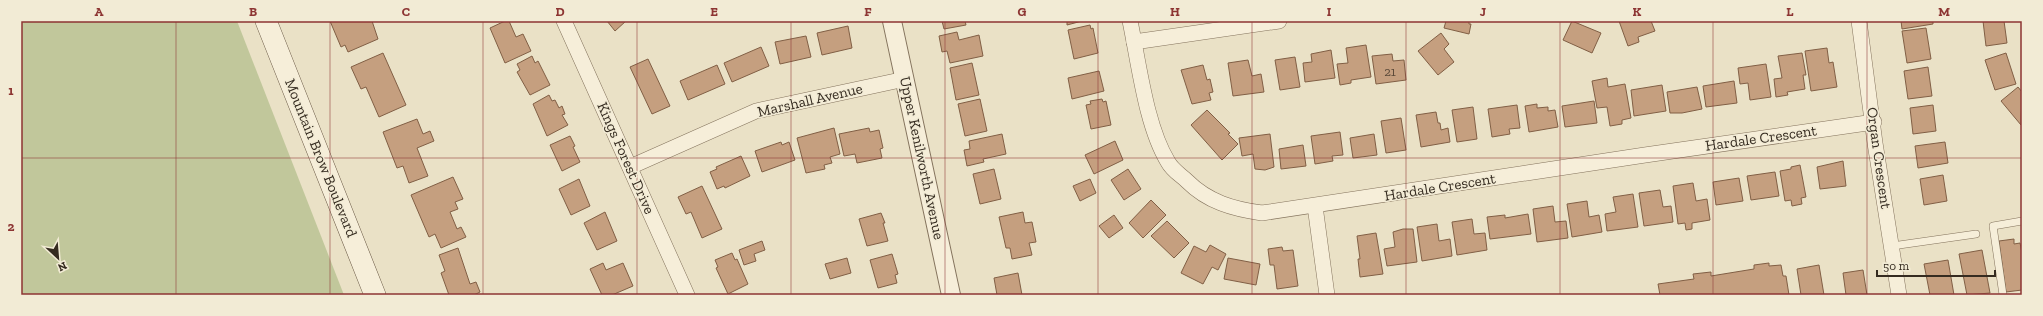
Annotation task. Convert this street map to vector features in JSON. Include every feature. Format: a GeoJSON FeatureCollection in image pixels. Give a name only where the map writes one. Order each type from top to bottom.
{"type":"FeatureCollection","features":[{"type":"Feature","properties":{"kind":"main road","name":"Mountain Brow Boulevard"},"geometry":{"type":"LineString","coordinates":[[266,21],[376,295]]}},
{"type":"Feature","properties":{"kind":"street","name":"Kings Forest Drive"},"geometry":{"type":"LineString","coordinates":[[564,21],[687,295]]}},
{"type":"Feature","properties":{"kind":"street","name":"Upper Kenilworth Avenue"},"geometry":{"type":"LineString","coordinates":[[892,21],[951,295]]}},
{"type":"Feature","properties":{"kind":"street","name":"Hardale Crescent"},"geometry":{"type":"LineString","coordinates":[[1130,21],[1153,132],[1168,164],[1193,188],[1215,201],[1236,209],[1262,213],[1874,122]]}},
{"type":"Feature","properties":{"kind":"street"},"geometry":{"type":"LineString","coordinates":[[1134,42],[1279,21]]}},
{"type":"Feature","properties":{"kind":"street","name":"Organ Crescent"},"geometry":{"type":"LineString","coordinates":[[1859,21],[1899,295]]}},
{"type":"Feature","properties":{"kind":"street","name":"Marshall Avenue"},"geometry":{"type":"LineString","coordinates":[[630,167],[756,111],[905,79]]}},
{"type":"Feature","properties":{"kind":"street"},"geometry":{"type":"LineString","coordinates":[[1315,206],[1327,295]]}},
{"type":"Feature","properties":{"kind":"lane"},"geometry":{"type":"LineString","coordinates":[[2003,295],[1993,226],[2022,221]]}},
{"type":"Feature","properties":{"kind":"lane"},"geometry":{"type":"LineString","coordinates":[[1892,246],[1976,234]]}},
{"type":"Feature","properties":{"kind":"green space"},"geometry":{"type":"Polygon","coordinates":[[[21,21],[237,21],[344,295],[21,295],[21,21]]]}},
{"type":"Feature","properties":{"kind":"building"},"geometry":{"type":"Polygon","coordinates":[[[330,21],[372,21],[378,39],[348,52],[345,45],[341,47],[330,21]]]}},
{"type":"Feature","properties":{"kind":"building"},"geometry":{"type":"Polygon","coordinates":[[[505,21],[509,21],[516,37],[523,34],[531,51],[505,63],[490,28],[505,21]]]}},
{"type":"Feature","properties":{"kind":"building"},"geometry":{"type":"Polygon","coordinates":[[[607,21],[626,21],[615,31],[607,21]]]}},
{"type":"Feature","properties":{"kind":"building"},"geometry":{"type":"Polygon","coordinates":[[[942,21],[965,21],[966,25],[944,29],[942,21]]]}},
{"type":"Feature","properties":{"kind":"building"},"geometry":{"type":"Polygon","coordinates":[[[1067,21],[1082,21],[1067,25],[1067,21]]]}},
{"type":"Feature","properties":{"kind":"building"},"geometry":{"type":"Polygon","coordinates":[[[1446,21],[1469,21],[1469,24],[1471,24],[1469,34],[1444,28],[1446,21]]]}},
{"type":"Feature","properties":{"kind":"building"},"geometry":{"type":"Polygon","coordinates":[[[1572,21],[1601,33],[1592,53],[1563,40],[1572,21]]]}},
{"type":"Feature","properties":{"kind":"building"},"geometry":{"type":"Polygon","coordinates":[[[1619,21],[1651,21],[1655,31],[1638,37],[1639,42],[1628,46],[1619,21]]]}},
{"type":"Feature","properties":{"kind":"building"},"geometry":{"type":"Polygon","coordinates":[[[1901,21],[1933,21],[1933,24],[1902,29],[1901,21]]]}},
{"type":"Feature","properties":{"kind":"building"},"geometry":{"type":"Polygon","coordinates":[[[1983,21],[2004,21],[2007,43],[1986,46],[1983,21]]]}},
{"type":"Feature","properties":{"kind":"building"},"geometry":{"type":"Polygon","coordinates":[[[1090,25],[1091,29],[1093,28],[1098,53],[1074,59],[1068,30],[1090,25]]]}},
{"type":"Feature","properties":{"kind":"building"},"geometry":{"type":"Polygon","coordinates":[[[848,26],[852,48],[822,55],[817,33],[848,26]]]}},
{"type":"Feature","properties":{"kind":"building"},"geometry":{"type":"Polygon","coordinates":[[[1926,28],[1931,59],[1907,63],[1902,31],[1926,28]]]}},
{"type":"Feature","properties":{"kind":"building"},"geometry":{"type":"Polygon","coordinates":[[[957,32],[959,40],[979,35],[983,56],[950,63],[947,51],[942,52],[939,36],[957,32]]]}},
{"type":"Feature","properties":{"kind":"building"},"geometry":{"type":"Polygon","coordinates":[[[1441,33],[1449,44],[1444,49],[1454,62],[1438,75],[1418,51],[1441,33]]]}},
{"type":"Feature","properties":{"kind":"building"},"geometry":{"type":"Polygon","coordinates":[[[806,36],[811,57],[780,64],[775,42],[806,36]]]}},
{"type":"Feature","properties":{"kind":"building"},"geometry":{"type":"Polygon","coordinates":[[[1366,45],[1371,77],[1351,80],[1351,83],[1340,85],[1337,64],[1348,63],[1346,48],[1366,45]]]}},
{"type":"Feature","properties":{"kind":"building"},"geometry":{"type":"Polygon","coordinates":[[[761,47],[769,66],[732,82],[724,63],[761,47]]]}},
{"type":"Feature","properties":{"kind":"building"},"geometry":{"type":"Polygon","coordinates":[[[1827,48],[1829,63],[1833,62],[1837,87],[1811,91],[1805,51],[1827,48]]]}},
{"type":"Feature","properties":{"kind":"building"},"geometry":{"type":"Polygon","coordinates":[[[1331,50],[1335,78],[1305,82],[1303,63],[1312,62],[1311,54],[1331,50]]]}},
{"type":"Feature","properties":{"kind":"building"},"geometry":{"type":"Polygon","coordinates":[[[383,53],[406,105],[379,117],[366,87],[361,89],[351,67],[383,53]]]}},
{"type":"Feature","properties":{"kind":"building"},"geometry":{"type":"Polygon","coordinates":[[[1802,53],[1806,75],[1803,75],[1805,89],[1787,92],[1788,95],[1776,97],[1774,79],[1782,78],[1778,56],[1802,53]]]}},
{"type":"Feature","properties":{"kind":"building"},"geometry":{"type":"Polygon","coordinates":[[[2006,53],[2016,84],[1995,90],[1985,60],[2006,53]]]}},
{"type":"Feature","properties":{"kind":"building"},"geometry":{"type":"Polygon","coordinates":[[[1392,54],[1393,61],[1404,60],[1406,80],[1376,84],[1372,56],[1392,54]]]}},
{"type":"Feature","properties":{"kind":"building"},"geometry":{"type":"Polygon","coordinates":[[[532,56],[535,63],[538,61],[550,85],[530,95],[517,72],[520,70],[517,64],[532,56]]]}},
{"type":"Feature","properties":{"kind":"building"},"geometry":{"type":"Polygon","coordinates":[[[1295,57],[1300,87],[1280,90],[1275,60],[1295,57]]]}},
{"type":"Feature","properties":{"kind":"building"},"geometry":{"type":"Polygon","coordinates":[[[648,59],[670,106],[652,114],[630,67],[648,59]]]}},
{"type":"Feature","properties":{"kind":"building"},"geometry":{"type":"Polygon","coordinates":[[[1248,60],[1252,76],[1261,74],[1264,92],[1233,96],[1228,63],[1248,60]]]}},
{"type":"Feature","properties":{"kind":"building"},"geometry":{"type":"Polygon","coordinates":[[[972,63],[979,95],[956,100],[950,68],[972,63]]]}},
{"type":"Feature","properties":{"kind":"building"},"geometry":{"type":"Polygon","coordinates":[[[1766,64],[1771,97],[1750,100],[1748,83],[1740,84],[1738,68],[1766,64]]]}},
{"type":"Feature","properties":{"kind":"building"},"geometry":{"type":"Polygon","coordinates":[[[717,65],[725,84],[688,100],[680,81],[717,65]]]}},
{"type":"Feature","properties":{"kind":"building"},"geometry":{"type":"Polygon","coordinates":[[[1203,65],[1207,80],[1210,79],[1213,92],[1209,93],[1211,100],[1192,104],[1181,70],[1203,65]]]}},
{"type":"Feature","properties":{"kind":"building"},"geometry":{"type":"Polygon","coordinates":[[[1928,67],[1932,96],[1908,99],[1904,71],[1928,67]]]}},
{"type":"Feature","properties":{"kind":"building"},"geometry":{"type":"Polygon","coordinates":[[[1099,71],[1104,91],[1072,99],[1068,78],[1099,71]]]}},
{"type":"Feature","properties":{"kind":"building"},"geometry":{"type":"Polygon","coordinates":[[[1607,78],[1608,87],[1625,84],[1631,118],[1622,120],[1622,124],[1610,126],[1607,107],[1597,108],[1592,81],[1607,78]]]}},
{"type":"Feature","properties":{"kind":"building"},"geometry":{"type":"Polygon","coordinates":[[[1734,81],[1737,103],[1706,107],[1703,86],[1734,81]]]}},
{"type":"Feature","properties":{"kind":"building"},"geometry":{"type":"Polygon","coordinates":[[[1662,85],[1666,111],[1634,116],[1631,90],[1662,85]]]}},
{"type":"Feature","properties":{"kind":"building"},"geometry":{"type":"Polygon","coordinates":[[[1697,87],[1702,109],[1682,113],[1670,113],[1667,92],[1697,87]]]}},
{"type":"Feature","properties":{"kind":"building"},"geometry":{"type":"Polygon","coordinates":[[[2018,87],[2022,92],[2021,125],[2001,101],[2018,87]]]}},
{"type":"Feature","properties":{"kind":"building"},"geometry":{"type":"Polygon","coordinates":[[[549,95],[552,101],[555,100],[559,108],[562,106],[565,114],[562,115],[568,125],[547,136],[533,104],[549,95]]]}},
{"type":"Feature","properties":{"kind":"building"},"geometry":{"type":"Polygon","coordinates":[[[980,99],[987,131],[965,136],[958,104],[980,99]]]}},
{"type":"Feature","properties":{"kind":"building"},"geometry":{"type":"Polygon","coordinates":[[[1102,99],[1103,102],[1106,101],[1111,125],[1091,129],[1086,105],[1091,104],[1090,101],[1102,99]]]}},
{"type":"Feature","properties":{"kind":"building"},"geometry":{"type":"Polygon","coordinates":[[[1594,101],[1597,123],[1565,127],[1562,106],[1594,101]]]}},
{"type":"Feature","properties":{"kind":"building"},"geometry":{"type":"Polygon","coordinates":[[[1537,104],[1537,108],[1548,107],[1548,111],[1555,110],[1558,127],[1529,132],[1525,106],[1537,104]]]}},
{"type":"Feature","properties":{"kind":"building"},"geometry":{"type":"Polygon","coordinates":[[[1517,105],[1520,128],[1509,129],[1510,134],[1492,137],[1488,109],[1517,105]]]}},
{"type":"Feature","properties":{"kind":"building"},"geometry":{"type":"Polygon","coordinates":[[[1933,105],[1936,131],[1913,134],[1910,108],[1933,105]]]}},
{"type":"Feature","properties":{"kind":"building"},"geometry":{"type":"Polygon","coordinates":[[[1473,107],[1477,139],[1457,142],[1452,110],[1473,107]]]}},
{"type":"Feature","properties":{"kind":"building"},"geometry":{"type":"Polygon","coordinates":[[[1207,110],[1230,133],[1228,134],[1238,144],[1222,160],[1191,125],[1207,110]]]}},
{"type":"Feature","properties":{"kind":"building"},"geometry":{"type":"Polygon","coordinates":[[[1436,112],[1441,130],[1448,128],[1450,142],[1421,147],[1416,115],[1436,112]]]}},
{"type":"Feature","properties":{"kind":"building"},"geometry":{"type":"Polygon","coordinates":[[[1401,118],[1406,150],[1386,153],[1381,121],[1401,118]]]}},
{"type":"Feature","properties":{"kind":"building"},"geometry":{"type":"Polygon","coordinates":[[[417,119],[423,134],[430,131],[434,141],[417,148],[428,176],[409,183],[403,166],[397,168],[383,132],[417,119]]]}},
{"type":"Feature","properties":{"kind":"building"},"geometry":{"type":"Polygon","coordinates":[[[834,128],[840,154],[830,157],[832,163],[824,165],[825,169],[806,173],[797,138],[834,128]]]}},
{"type":"Feature","properties":{"kind":"building"},"geometry":{"type":"Polygon","coordinates":[[[869,128],[870,132],[879,130],[883,148],[880,149],[882,158],[857,163],[855,154],[844,156],[839,134],[869,128]]]}},
{"type":"Feature","properties":{"kind":"building"},"geometry":{"type":"Polygon","coordinates":[[[1340,132],[1343,155],[1332,156],[1333,161],[1315,164],[1311,136],[1340,132]]]}},
{"type":"Feature","properties":{"kind":"building"},"geometry":{"type":"Polygon","coordinates":[[[1002,134],[1006,154],[983,159],[984,162],[967,166],[964,150],[970,149],[969,141],[1002,134]]]}},
{"type":"Feature","properties":{"kind":"building"},"geometry":{"type":"Polygon","coordinates":[[[1270,134],[1274,167],[1265,170],[1255,169],[1253,154],[1242,156],[1239,138],[1270,134]]]}},
{"type":"Feature","properties":{"kind":"building"},"geometry":{"type":"Polygon","coordinates":[[[1374,134],[1377,155],[1353,158],[1350,138],[1374,134]]]}},
{"type":"Feature","properties":{"kind":"building"},"geometry":{"type":"Polygon","coordinates":[[[570,136],[580,162],[562,171],[550,145],[570,136]]]}},
{"type":"Feature","properties":{"kind":"building"},"geometry":{"type":"Polygon","coordinates":[[[1115,141],[1123,160],[1094,174],[1085,155],[1115,141]]]}},
{"type":"Feature","properties":{"kind":"building"},"geometry":{"type":"Polygon","coordinates":[[[781,142],[782,145],[789,142],[795,160],[762,172],[755,151],[781,142]]]}},
{"type":"Feature","properties":{"kind":"building"},"geometry":{"type":"Polygon","coordinates":[[[1945,142],[1948,163],[1918,168],[1915,146],[1945,142]]]}},
{"type":"Feature","properties":{"kind":"building"},"geometry":{"type":"Polygon","coordinates":[[[1303,145],[1306,166],[1281,169],[1279,149],[1303,145]]]}},
{"type":"Feature","properties":{"kind":"building"},"geometry":{"type":"Polygon","coordinates":[[[741,156],[750,176],[725,188],[724,186],[717,189],[710,172],[717,169],[716,167],[741,156]]]}},
{"type":"Feature","properties":{"kind":"building"},"geometry":{"type":"Polygon","coordinates":[[[1843,161],[1846,186],[1820,189],[1817,167],[1843,161]]]}},
{"type":"Feature","properties":{"kind":"building"},"geometry":{"type":"Polygon","coordinates":[[[1800,165],[1806,197],[1801,198],[1802,204],[1792,206],[1791,200],[1785,201],[1780,171],[1791,169],[1791,167],[1800,165]]]}},
{"type":"Feature","properties":{"kind":"building"},"geometry":{"type":"Polygon","coordinates":[[[994,169],[1001,199],[980,204],[973,174],[994,169]]]}},
{"type":"Feature","properties":{"kind":"building"},"geometry":{"type":"Polygon","coordinates":[[[1128,169],[1141,189],[1124,200],[1111,180],[1128,169]]]}},
{"type":"Feature","properties":{"kind":"building"},"geometry":{"type":"Polygon","coordinates":[[[1775,172],[1779,196],[1751,200],[1747,176],[1775,172]]]}},
{"type":"Feature","properties":{"kind":"building"},"geometry":{"type":"Polygon","coordinates":[[[1943,175],[1947,201],[1924,205],[1920,179],[1943,175]]]}},
{"type":"Feature","properties":{"kind":"building"},"geometry":{"type":"Polygon","coordinates":[[[453,177],[463,199],[455,202],[458,209],[450,212],[457,229],[461,227],[466,237],[441,248],[435,234],[429,237],[411,195],[453,177]]]}},
{"type":"Feature","properties":{"kind":"building"},"geometry":{"type":"Polygon","coordinates":[[[1739,178],[1743,201],[1716,205],[1713,182],[1739,178]]]}},
{"type":"Feature","properties":{"kind":"building"},"geometry":{"type":"Polygon","coordinates":[[[579,179],[590,206],[571,215],[559,189],[579,179]]]}},
{"type":"Feature","properties":{"kind":"building"},"geometry":{"type":"Polygon","coordinates":[[[1090,179],[1096,193],[1080,201],[1073,186],[1090,179]]]}},
{"type":"Feature","properties":{"kind":"building"},"geometry":{"type":"Polygon","coordinates":[[[1693,183],[1696,201],[1707,199],[1710,220],[1692,223],[1692,229],[1686,230],[1685,223],[1678,224],[1673,186],[1693,183]]]}},
{"type":"Feature","properties":{"kind":"building"},"geometry":{"type":"Polygon","coordinates":[[[702,186],[722,229],[702,238],[691,212],[686,214],[678,197],[702,186]]]}},
{"type":"Feature","properties":{"kind":"building"},"geometry":{"type":"Polygon","coordinates":[[[1660,190],[1663,207],[1671,206],[1673,222],[1644,226],[1639,193],[1660,190]]]}},
{"type":"Feature","properties":{"kind":"building"},"geometry":{"type":"Polygon","coordinates":[[[1633,194],[1638,227],[1607,231],[1605,214],[1616,212],[1613,197],[1633,194]]]}},
{"type":"Feature","properties":{"kind":"building"},"geometry":{"type":"Polygon","coordinates":[[[1151,200],[1166,215],[1143,238],[1129,223],[1151,200]]]}},
{"type":"Feature","properties":{"kind":"building"},"geometry":{"type":"Polygon","coordinates":[[[1587,201],[1589,217],[1599,215],[1602,232],[1572,237],[1567,204],[1587,201]]]}},
{"type":"Feature","properties":{"kind":"building"},"geometry":{"type":"Polygon","coordinates":[[[1553,206],[1555,222],[1566,221],[1568,238],[1537,242],[1533,209],[1553,206]]]}},
{"type":"Feature","properties":{"kind":"building"},"geometry":{"type":"Polygon","coordinates":[[[605,212],[617,241],[597,250],[584,223],[605,212]]]}},
{"type":"Feature","properties":{"kind":"building"},"geometry":{"type":"Polygon","coordinates":[[[1023,212],[1025,223],[1032,222],[1036,242],[1029,243],[1032,255],[1012,259],[1010,248],[1006,248],[999,217],[1023,212]]]}},
{"type":"Feature","properties":{"kind":"building"},"geometry":{"type":"Polygon","coordinates":[[[881,213],[885,223],[883,223],[888,241],[867,246],[859,219],[881,213]]]}},
{"type":"Feature","properties":{"kind":"building"},"geometry":{"type":"Polygon","coordinates":[[[1528,214],[1531,234],[1490,239],[1487,217],[1505,215],[1505,218],[1528,214]]]}},
{"type":"Feature","properties":{"kind":"building"},"geometry":{"type":"Polygon","coordinates":[[[1114,215],[1123,228],[1109,238],[1099,226],[1114,215]]]}},
{"type":"Feature","properties":{"kind":"building"},"geometry":{"type":"Polygon","coordinates":[[[1472,219],[1474,234],[1485,233],[1487,250],[1457,255],[1452,222],[1472,219]]]}},
{"type":"Feature","properties":{"kind":"building"},"geometry":{"type":"Polygon","coordinates":[[[1167,221],[1189,243],[1174,258],[1151,236],[1167,221]]]}},
{"type":"Feature","properties":{"kind":"building"},"geometry":{"type":"Polygon","coordinates":[[[1437,224],[1439,241],[1450,239],[1452,256],[1422,261],[1417,227],[1437,224]]]}},
{"type":"Feature","properties":{"kind":"building"},"geometry":{"type":"Polygon","coordinates":[[[1403,229],[1413,229],[1417,262],[1387,266],[1384,249],[1395,247],[1393,232],[1403,229]]]}},
{"type":"Feature","properties":{"kind":"building"},"geometry":{"type":"Polygon","coordinates":[[[1376,233],[1383,274],[1360,277],[1358,259],[1360,259],[1357,236],[1376,233]]]}},
{"type":"Feature","properties":{"kind":"building"},"geometry":{"type":"Polygon","coordinates":[[[2014,239],[2014,244],[2020,243],[2022,253],[2022,290],[2006,292],[1999,241],[2014,239]]]}},
{"type":"Feature","properties":{"kind":"building"},"geometry":{"type":"Polygon","coordinates":[[[762,241],[765,250],[754,254],[756,261],[744,265],[739,250],[762,241]]]}},
{"type":"Feature","properties":{"kind":"building"},"geometry":{"type":"Polygon","coordinates":[[[1210,245],[1226,254],[1218,270],[1212,267],[1203,284],[1181,273],[1194,246],[1206,252],[1210,245]]]}},
{"type":"Feature","properties":{"kind":"building"},"geometry":{"type":"Polygon","coordinates":[[[1282,247],[1283,251],[1293,250],[1298,286],[1277,289],[1274,265],[1270,265],[1268,249],[1282,247]]]}},
{"type":"Feature","properties":{"kind":"building"},"geometry":{"type":"Polygon","coordinates":[[[458,248],[470,284],[476,282],[480,292],[474,295],[449,295],[441,273],[445,271],[439,255],[458,248]]]}},
{"type":"Feature","properties":{"kind":"building"},"geometry":{"type":"Polygon","coordinates":[[[1982,250],[1990,293],[1967,295],[1959,254],[1982,250]]]}},
{"type":"Feature","properties":{"kind":"building"},"geometry":{"type":"Polygon","coordinates":[[[732,253],[735,260],[737,259],[748,284],[728,294],[716,268],[718,267],[715,260],[732,253]]]}},
{"type":"Feature","properties":{"kind":"building"},"geometry":{"type":"Polygon","coordinates":[[[892,254],[898,274],[895,275],[897,283],[878,288],[870,260],[892,254]]]}},
{"type":"Feature","properties":{"kind":"building"},"geometry":{"type":"Polygon","coordinates":[[[847,258],[851,273],[830,279],[825,264],[847,258]]]}},
{"type":"Feature","properties":{"kind":"building"},"geometry":{"type":"Polygon","coordinates":[[[1228,258],[1260,264],[1256,285],[1224,279],[1228,258]]]}},
{"type":"Feature","properties":{"kind":"building"},"geometry":{"type":"Polygon","coordinates":[[[1948,260],[1954,295],[1930,295],[1924,264],[1948,260]]]}},
{"type":"Feature","properties":{"kind":"building"},"geometry":{"type":"Polygon","coordinates":[[[603,263],[606,270],[623,263],[633,286],[612,295],[602,295],[590,269],[603,263]]]}},
{"type":"Feature","properties":{"kind":"building"},"geometry":{"type":"Polygon","coordinates":[[[1769,263],[1769,266],[1781,265],[1783,276],[1786,276],[1789,295],[1660,295],[1658,284],[1694,279],[1693,274],[1711,272],[1711,276],[1754,269],[1754,265],[1769,263]]]}},
{"type":"Feature","properties":{"kind":"building"},"geometry":{"type":"Polygon","coordinates":[[[1819,265],[1824,295],[1801,295],[1797,269],[1819,265]]]}},
{"type":"Feature","properties":{"kind":"building"},"geometry":{"type":"Polygon","coordinates":[[[1863,270],[1867,295],[1846,295],[1843,273],[1863,270]]]}},
{"type":"Feature","properties":{"kind":"building"},"geometry":{"type":"Polygon","coordinates":[[[1018,273],[1022,295],[997,295],[994,278],[1018,273]]]}}]}
